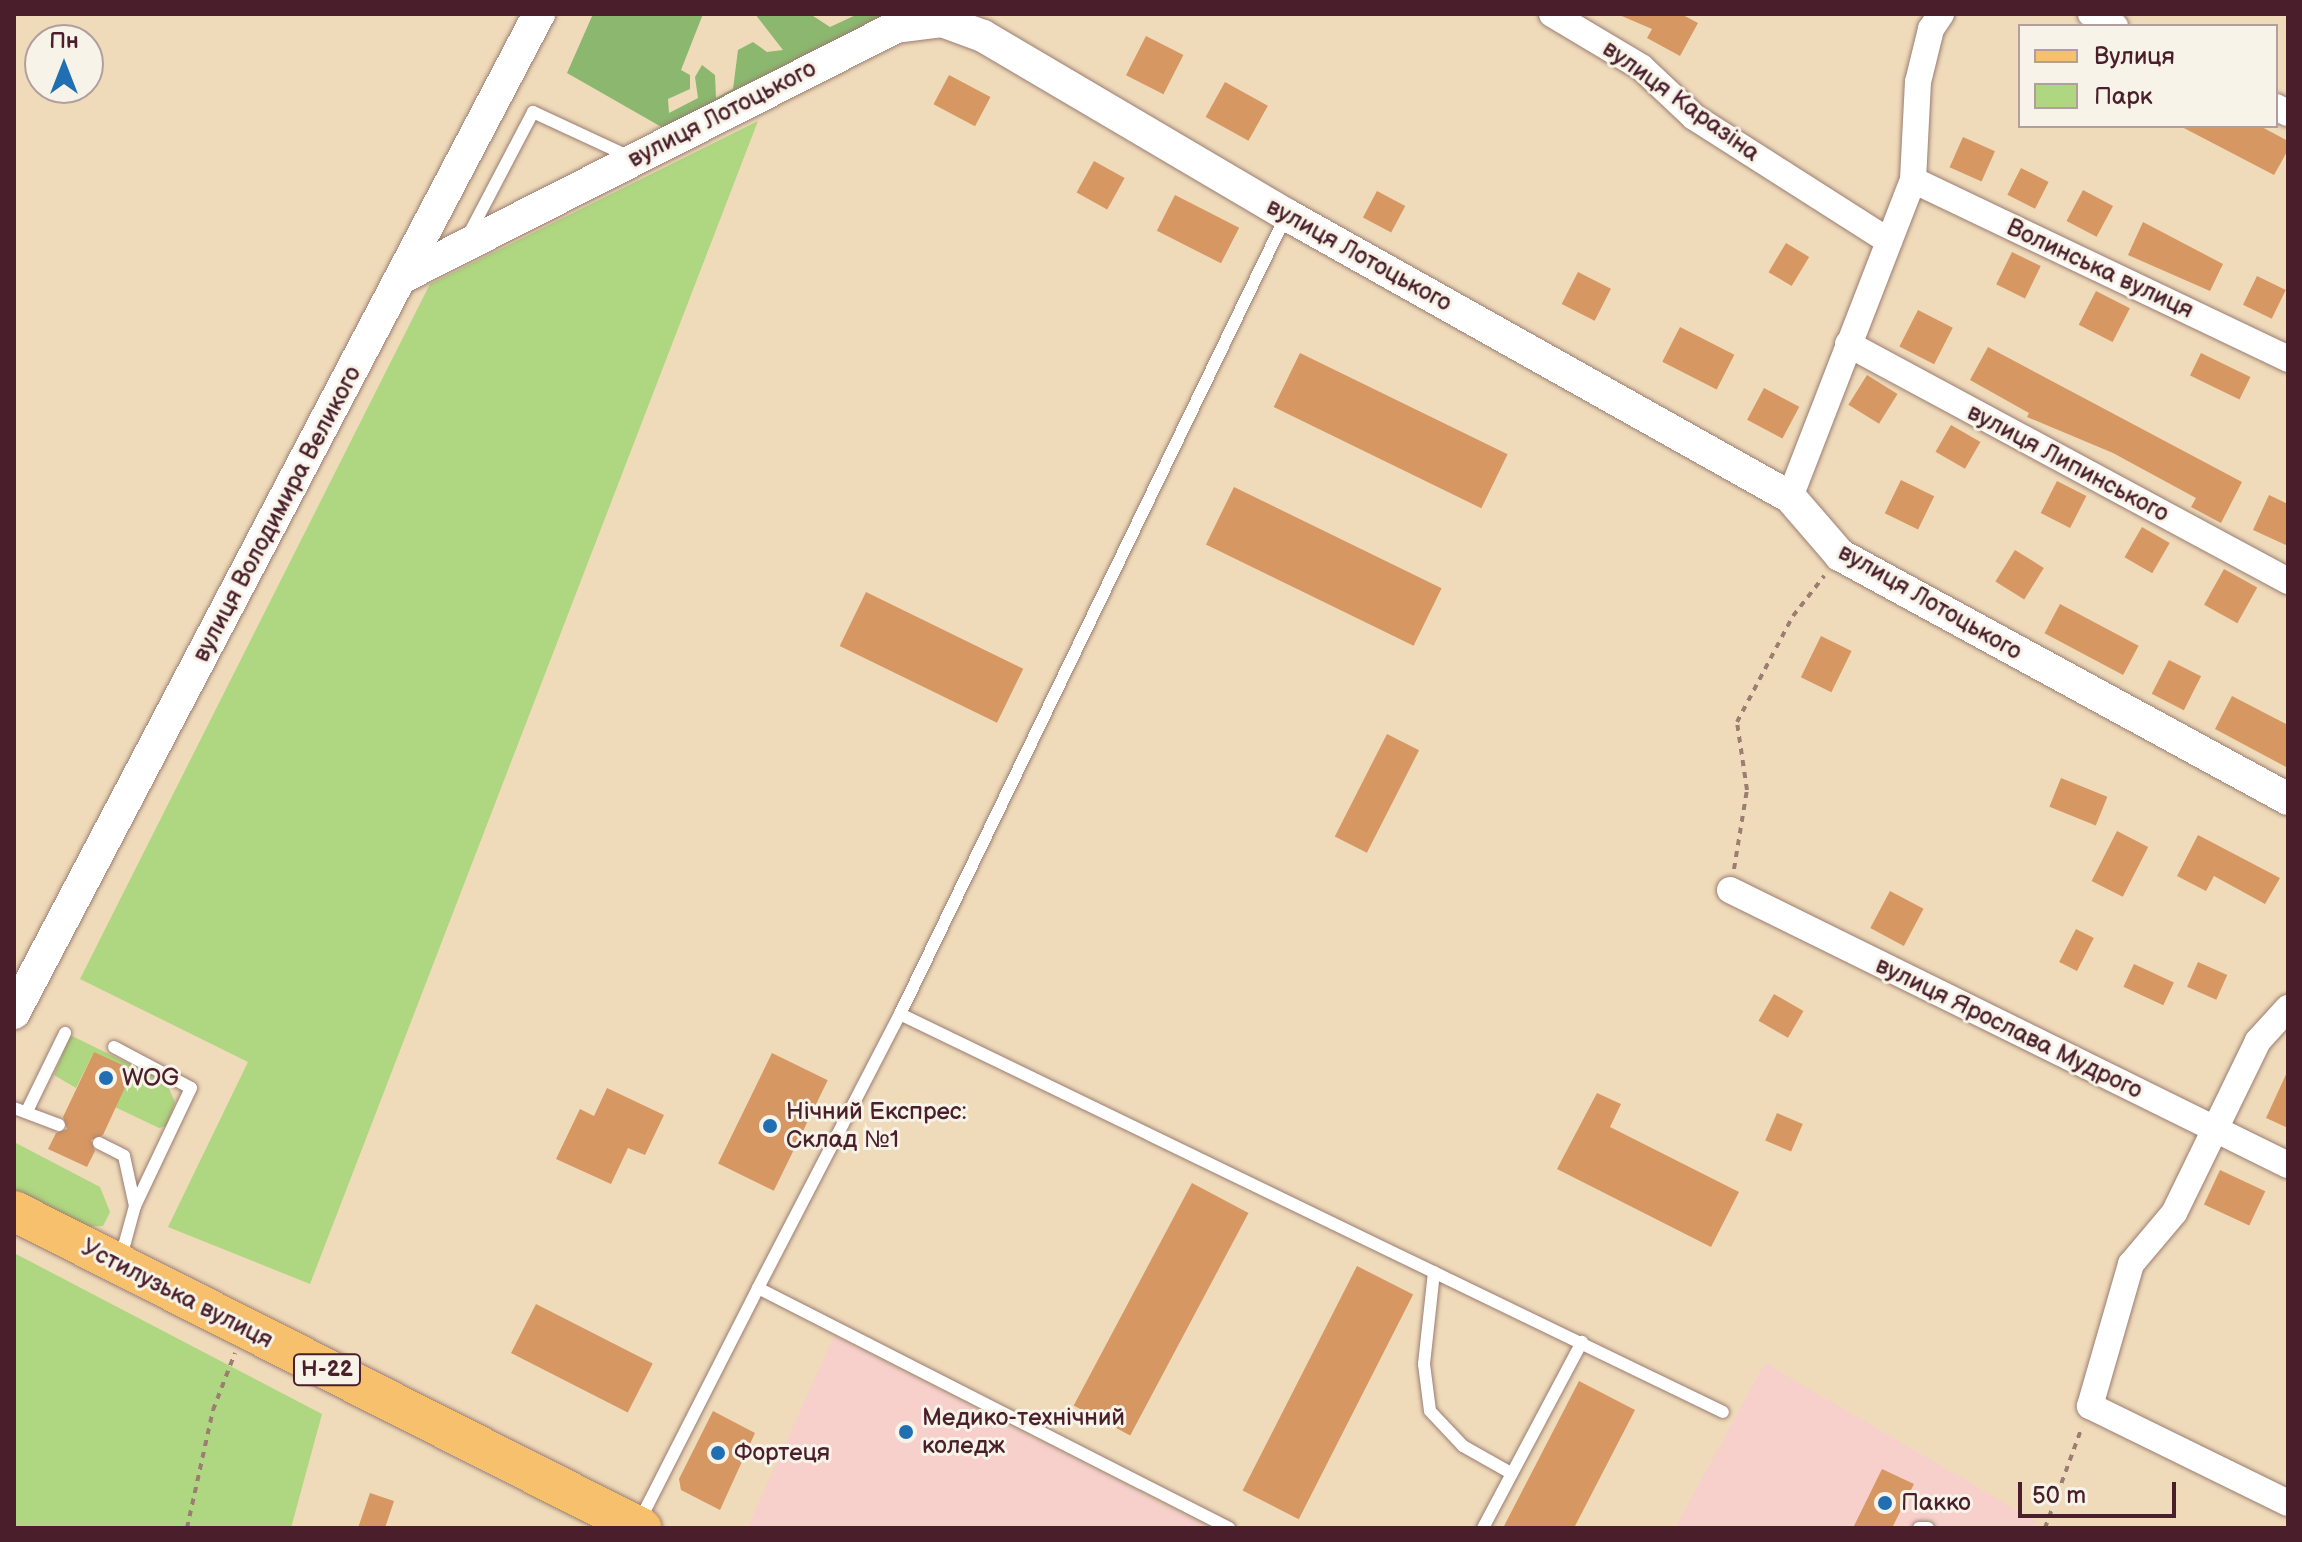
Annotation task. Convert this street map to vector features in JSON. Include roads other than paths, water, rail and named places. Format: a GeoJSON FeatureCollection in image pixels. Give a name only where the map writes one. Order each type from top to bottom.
{"type":"FeatureCollection","features":[{"type":"Feature","properties":{"kind":"main road","name":"Устилузька вулиця"},"geometry":{"type":"LineString","coordinates":[[14,1211],[639,1527]]}},
{"type":"Feature","properties":{"kind":"street","name":"вулиця Володимира Великого"},"geometry":{"type":"LineString","coordinates":[[14,1013],[539,14]]}},
{"type":"Feature","properties":{"kind":"street","name":"вулиця Каразіна"},"geometry":{"type":"LineString","coordinates":[[1552,14],[1641,67],[1694,117],[1889,241]]}},
{"type":"Feature","properties":{"kind":"street"},"geometry":{"type":"LineString","coordinates":[[1790,497],[1913,180],[1918,82],[1931,29],[1941,14]]}},
{"type":"Feature","properties":{"kind":"street"},"geometry":{"type":"LineString","coordinates":[[2091,14],[2111,24]]}},
{"type":"Feature","properties":{"kind":"street","name":"вулиця Лотоцького"},"geometry":{"type":"LineString","coordinates":[[401,278],[896,27],[942,21],[983,36],[1287,215],[1790,497],[1840,555],[2288,799]]}},
{"type":"Feature","properties":{"kind":"street","name":"Волинська вулиця"},"geometry":{"type":"LineString","coordinates":[[1913,180],[2288,359]]}},
{"type":"Feature","properties":{"kind":"street","name":"вулиця Липинського"},"geometry":{"type":"LineString","coordinates":[[1848,344],[2288,581]]}},
{"type":"Feature","properties":{"kind":"street","name":"вулиця Ярослава Мудрого"},"geometry":{"type":"LineString","coordinates":[[1730,890],[2288,1165]]}},
{"type":"Feature","properties":{"kind":"street"},"geometry":{"type":"LineString","coordinates":[[2288,1008],[2258,1041],[2174,1213],[2131,1264],[2090,1406],[2288,1503]]}},
{"type":"Feature","properties":{"kind":"lane"},"geometry":{"type":"LineString","coordinates":[[463,246],[533,112],[635,159]]}},
{"type":"Feature","properties":{"kind":"lane"},"geometry":{"type":"LineString","coordinates":[[639,1527],[900,1014],[1287,215]]}},
{"type":"Feature","properties":{"kind":"lane"},"geometry":{"type":"LineString","coordinates":[[900,1014],[1723,1412]]}},
{"type":"Feature","properties":{"kind":"lane"},"geometry":{"type":"LineString","coordinates":[[59,1125],[20,1110],[65,1033]]}},
{"type":"Feature","properties":{"kind":"lane"},"geometry":{"type":"LineString","coordinates":[[114,1047],[191,1088],[135,1206],[119,1264]]}},
{"type":"Feature","properties":{"kind":"lane"},"geometry":{"type":"LineString","coordinates":[[99,1143],[124,1156],[135,1206]]}},
{"type":"Feature","properties":{"kind":"lane"},"geometry":{"type":"LineString","coordinates":[[1434,1272],[1424,1364],[1430,1411],[1463,1446],[1511,1473]]}},
{"type":"Feature","properties":{"kind":"lane"},"geometry":{"type":"LineString","coordinates":[[758,1288],[1229,1528]]}},
{"type":"Feature","properties":{"kind":"lane"},"geometry":{"type":"LineString","coordinates":[[1483,1528],[1582,1342]]}},
{"type":"Feature","properties":{"kind":"lane"},"geometry":{"type":"LineString","coordinates":[[1919,1528],[1928,1528]]}},
{"type":"Feature","properties":{"kind":"place","name":"WOG"},"geometry":{"type":"Point","coordinates":[106,1078]}},
{"type":"Feature","properties":{"kind":"place","name":"Нічний Експрес: Склад №1"},"geometry":{"type":"Point","coordinates":[770,1126]}},
{"type":"Feature","properties":{"kind":"place","name":"Медико-технічний коледж"},"geometry":{"type":"Point","coordinates":[906,1432]}},
{"type":"Feature","properties":{"kind":"place","name":"Фортеця"},"geometry":{"type":"Point","coordinates":[718,1453]}},
{"type":"Feature","properties":{"kind":"place","name":"Пакко"},"geometry":{"type":"Point","coordinates":[1885,1503]}}]}
